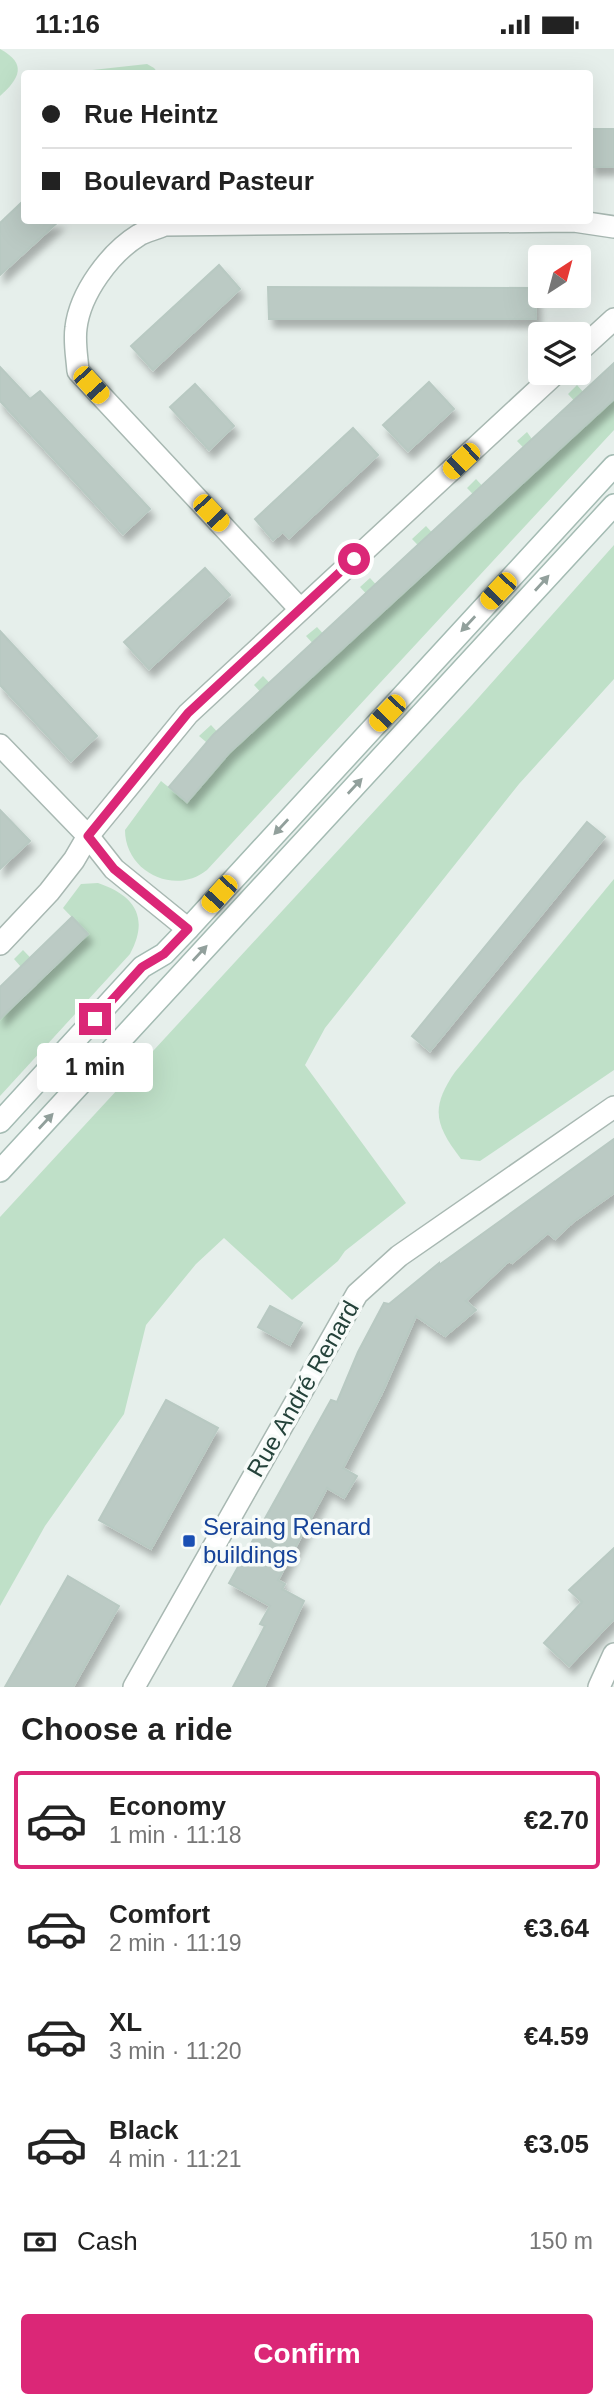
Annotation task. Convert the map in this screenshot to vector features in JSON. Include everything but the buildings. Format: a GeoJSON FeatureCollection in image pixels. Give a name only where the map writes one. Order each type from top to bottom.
{"type":"FeatureCollection","features":[{"type":"Feature","properties":{"kind":"street"},"geometry":{"type":"LineString","coordinates":[[266,224],[164,225],[139,235],[117,253],[98,276],[84,301],[76,326],[78,371],[300,609]]}},
{"type":"Feature","properties":{"kind":"street"},"geometry":{"type":"LineString","coordinates":[[593,224],[614,227]]}},
{"type":"Feature","properties":{"kind":"street"},"geometry":{"type":"LineString","coordinates":[[591,340],[614,319]]}},
{"type":"Feature","properties":{"kind":"street"},"geometry":{"type":"LineString","coordinates":[[0,944],[47,895],[74,860],[88,836],[182,720],[543,385]]}},
{"type":"Feature","properties":{"kind":"street"},"geometry":{"type":"LineString","coordinates":[[0,1122],[142,967],[164,954],[188,929],[614,466]]}},
{"type":"Feature","properties":{"kind":"street"},"geometry":{"type":"LineString","coordinates":[[0,1171],[614,505]]}},
{"type":"Feature","properties":{"kind":"street"},"geometry":{"type":"LineString","coordinates":[[0,745],[88,836],[114,869],[188,929]]}},
{"type":"Feature","properties":{"kind":"street","name":"Rue André Renard"},"geometry":{"type":"LineString","coordinates":[[134,1687],[357,1294],[399,1256],[614,1107]]}},
{"type":"Feature","properties":{"kind":"street"},"geometry":{"type":"LineString","coordinates":[[599,1687],[614,1654]]}},
{"type":"Feature","properties":{"kind":"green space"},"geometry":{"type":"Polygon","coordinates":[[[0,49],[14,60],[18,72],[12,84],[0,96],[0,49]]]}},
{"type":"Feature","properties":{"kind":"green space"},"geometry":{"type":"Polygon","coordinates":[[[147,64],[156,70],[92,70],[147,64]]]}},
{"type":"Feature","properties":{"kind":"green space"},"geometry":{"type":"Polygon","coordinates":[[[577,385],[600,411],[614,399],[614,430],[207,870],[181,881],[167,880],[143,868],[133,858],[127,845],[125,830],[161,781],[187,802],[225,758],[199,736],[211,725],[233,749],[276,709],[254,685],[263,676],[286,700],[328,660],[306,636],[317,627],[339,651],[382,611],[360,587],[370,578],[393,603],[436,564],[412,539],[426,526],[449,551],[491,513],[467,488],[476,479],[500,505],[541,466],[517,441],[527,432],[532,439],[591,419],[568,394],[577,385]]]}},
{"type":"Feature","properties":{"kind":"green space"},"geometry":{"type":"Polygon","coordinates":[[[614,545],[614,679],[519,784],[325,1028],[305,1065],[406,1203],[345,1251],[338,1261],[292,1300],[224,1238],[196,1264],[146,1325],[124,1414],[45,1526],[0,1606],[0,1217],[472,705],[614,545]]]}},
{"type":"Feature","properties":{"kind":"green space"},"geometry":{"type":"Polygon","coordinates":[[[614,879],[614,1070],[480,1161],[461,1159],[446,1136],[439,1116],[439,1106],[447,1085],[614,879]]]}},
{"type":"Feature","properties":{"kind":"green space"},"geometry":{"type":"Polygon","coordinates":[[[98,883],[121,894],[135,909],[138,918],[136,941],[130,954],[0,1096],[0,1019],[37,985],[14,959],[23,950],[47,975],[88,934],[63,908],[81,884],[98,883]]]}},
{"type":"Feature","properties":{"kind":"place","name":"Seraing Renard buildings"},"geometry":{"type":"Point","coordinates":[189,1541]}},
{"type":"Feature","properties":{"kind":"route"},"geometry":{"type":"LineString","coordinates":[[95,1019],[142,967],[164,954],[188,929],[114,869],[88,836],[188,713],[354,559]]}}]}
